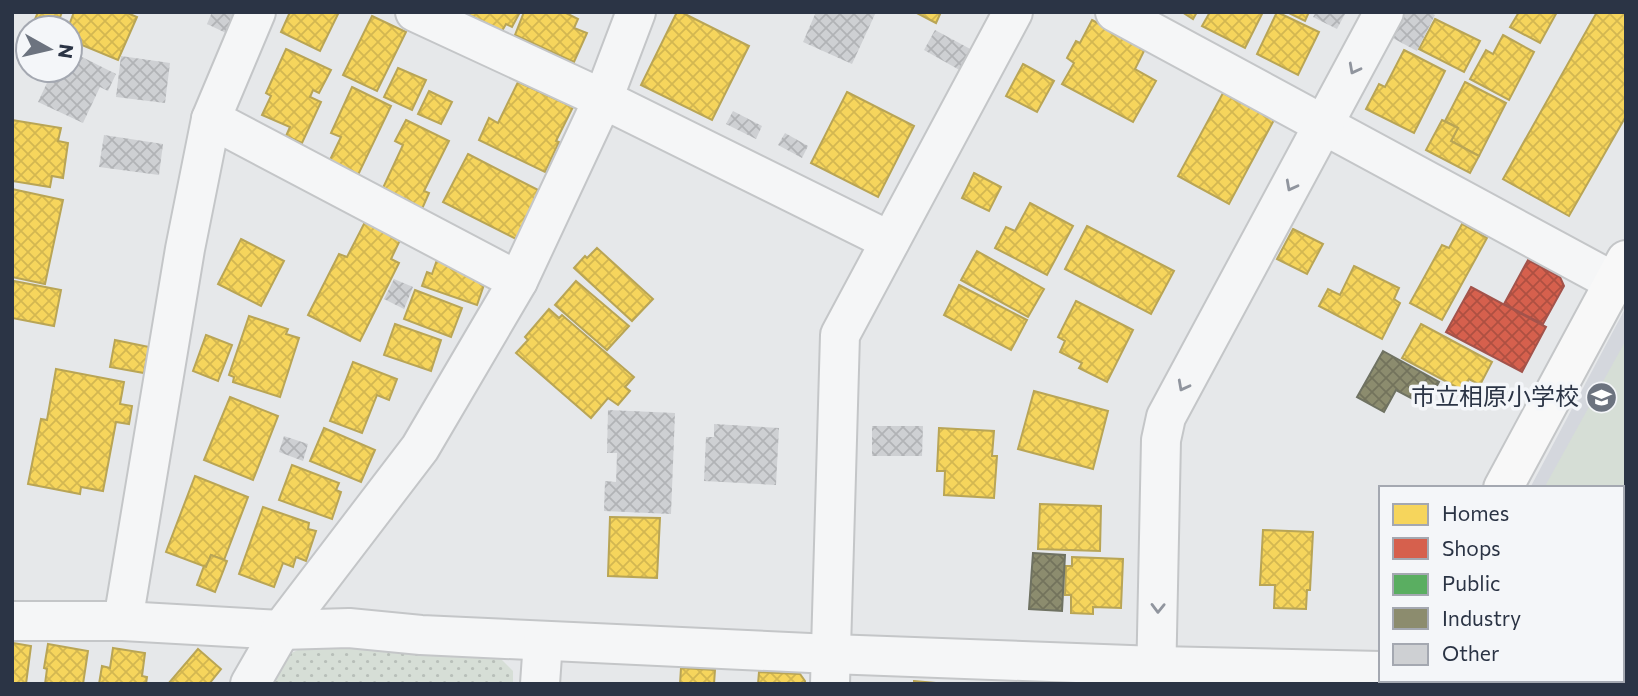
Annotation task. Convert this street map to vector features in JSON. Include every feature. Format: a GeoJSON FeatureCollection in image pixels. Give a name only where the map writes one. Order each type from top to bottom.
{"type":"FeatureCollection","features":[{"type":"Feature","properties":{"kind":"street"},"geometry":{"type":"LineString","coordinates":[[123,621],[185,249],[211,119],[256,12]]}},
{"type":"Feature","properties":{"kind":"street"},"geometry":{"type":"LineString","coordinates":[[415,12],[603,99],[890,241]]}},
{"type":"Feature","properties":{"kind":"street"},"geometry":{"type":"LineString","coordinates":[[250,684],[281,630],[420,448],[518,281],[603,99],[636,12]]}},
{"type":"Feature","properties":{"kind":"street"},"geometry":{"type":"LineString","coordinates":[[831,669],[840,335],[1013,12]]}},
{"type":"Feature","properties":{"kind":"street"},"geometry":{"type":"LineString","coordinates":[[1115,12],[1324,126],[1620,271],[1504,486]]}},
{"type":"Feature","properties":{"kind":"street"},"geometry":{"type":"LineString","coordinates":[[1157,675],[1161,440],[1166,417],[1384,12]]}},
{"type":"Feature","properties":{"kind":"street"},"geometry":{"type":"LineString","coordinates":[[211,119],[518,281]]}},
{"type":"Feature","properties":{"kind":"street"},"geometry":{"type":"LineString","coordinates":[[12,621],[123,621],[281,630],[349,628],[421,635],[543,641],[831,669],[1157,675],[1379,671]]}},
{"type":"Feature","properties":{"kind":"street"},"geometry":{"type":"LineString","coordinates":[[540,684],[543,641]]}},
{"type":"Feature","properties":{"kind":"shaded area","name":"市立相原小学校"},"geometry":{"type":"Polygon","coordinates":[[[1626,307],[1626,653],[1624,486],[1531,486],[1626,307]]]}},
{"type":"Feature","properties":{"kind":"shaded area","name":"市立相原小学校"},"geometry":{"type":"Polygon","coordinates":[[[1626,340],[1626,598],[1624,486],[1545,486],[1626,340]]]}},
{"type":"Feature","properties":{"kind":"shaded area"},"geometry":{"type":"Polygon","coordinates":[[[302,648],[496,654],[513,671],[513,684],[260,684],[277,660],[302,648]]]}},
{"type":"Feature","properties":{"kind":"building: Homes"},"geometry":{"type":"Polygon","coordinates":[[[38,12],[62,12],[61,14],[37,14],[38,12]]]}},
{"type":"Feature","properties":{"kind":"building: Homes"},"geometry":{"type":"Polygon","coordinates":[[[125,12],[137,17],[118,60],[84,46],[84,14],[73,14],[125,12]]]}},
{"type":"Feature","properties":{"kind":"building: Homes"},"geometry":{"type":"Polygon","coordinates":[[[290,12],[339,12],[320,51],[281,32],[290,12]]]}},
{"type":"Feature","properties":{"kind":"building: Homes"},"geometry":{"type":"Polygon","coordinates":[[[520,12],[512,27],[506,24],[502,31],[467,14],[520,12]]]}},
{"type":"Feature","properties":{"kind":"building: Homes"},"geometry":{"type":"Polygon","coordinates":[[[524,12],[564,12],[578,19],[574,28],[587,33],[574,62],[515,35],[524,12]]]}},
{"type":"Feature","properties":{"kind":"building: Homes"},"geometry":{"type":"Polygon","coordinates":[[[677,12],[749,46],[712,120],[641,85],[677,12]]]}},
{"type":"Feature","properties":{"kind":"building: Homes"},"geometry":{"type":"Polygon","coordinates":[[[915,12],[941,12],[936,23],[915,12]]]}},
{"type":"Feature","properties":{"kind":"building: Homes"},"geometry":{"type":"Polygon","coordinates":[[[1182,12],[1197,12],[1193,19],[1182,12]]]}},
{"type":"Feature","properties":{"kind":"building: Homes"},"geometry":{"type":"Polygon","coordinates":[[[1210,12],[1263,12],[1245,48],[1202,26],[1210,12]]]}},
{"type":"Feature","properties":{"kind":"building: Homes"},"geometry":{"type":"Polygon","coordinates":[[[1277,12],[1319,32],[1298,75],[1257,54],[1277,12]]]}},
{"type":"Feature","properties":{"kind":"building: Homes"},"geometry":{"type":"Polygon","coordinates":[[[1287,12],[1309,12],[1305,21],[1287,12]]]}},
{"type":"Feature","properties":{"kind":"building: Homes"},"geometry":{"type":"Polygon","coordinates":[[[1519,12],[1557,12],[1540,43],[1510,27],[1519,12]]]}},
{"type":"Feature","properties":{"kind":"building: Homes"},"geometry":{"type":"Polygon","coordinates":[[[1597,12],[1626,13],[1626,116],[1569,216],[1503,179],[1597,12]]]}},
{"type":"Feature","properties":{"kind":"building: Homes"},"geometry":{"type":"Polygon","coordinates":[[[372,16],[406,32],[377,91],[343,75],[372,16]]]}},
{"type":"Feature","properties":{"kind":"building: Homes"},"geometry":{"type":"Polygon","coordinates":[[[1435,19],[1480,41],[1464,72],[1419,49],[1435,19]]]}},
{"type":"Feature","properties":{"kind":"building: Homes"},"geometry":{"type":"Polygon","coordinates":[[[1092,20],[1145,49],[1135,69],[1156,81],[1133,122],[1062,84],[1074,63],[1067,58],[1076,41],[1080,43],[1092,20]]]}},
{"type":"Feature","properties":{"kind":"building: Homes"},"geometry":{"type":"Polygon","coordinates":[[[1503,35],[1534,52],[1509,100],[1470,79],[1486,50],[1493,54],[1503,35]]]}},
{"type":"Feature","properties":{"kind":"building: Homes"},"geometry":{"type":"Polygon","coordinates":[[[286,49],[331,70],[319,93],[313,90],[310,97],[321,102],[302,143],[286,136],[290,127],[262,115],[271,96],[266,93],[286,49]]]}},
{"type":"Feature","properties":{"kind":"building: Homes"},"geometry":{"type":"Polygon","coordinates":[[[1404,50],[1445,71],[1414,133],[1366,109],[1379,84],[1385,87],[1404,50]]]}},
{"type":"Feature","properties":{"kind":"building: Homes"},"geometry":{"type":"Polygon","coordinates":[[[1023,64],[1054,81],[1037,112],[1006,96],[1023,64]]]}},
{"type":"Feature","properties":{"kind":"building: Homes"},"geometry":{"type":"Polygon","coordinates":[[[398,68],[426,80],[412,110],[384,97],[398,68]]]}},
{"type":"Feature","properties":{"kind":"building: Homes"},"geometry":{"type":"Polygon","coordinates":[[[518,82],[573,107],[556,141],[559,142],[545,172],[479,140],[489,118],[498,123],[518,82]]]}},
{"type":"Feature","properties":{"kind":"building: Homes"},"geometry":{"type":"Polygon","coordinates":[[[1465,82],[1506,103],[1479,156],[1451,141],[1458,128],[1445,121],[1465,82]]]}},
{"type":"Feature","properties":{"kind":"building: Homes"},"geometry":{"type":"Polygon","coordinates":[[[352,87],[391,106],[358,175],[329,162],[341,137],[331,133],[352,87]]]}},
{"type":"Feature","properties":{"kind":"building: Homes"},"geometry":{"type":"Polygon","coordinates":[[[429,91],[452,102],[441,124],[418,114],[429,91]]]}},
{"type":"Feature","properties":{"kind":"building: Homes"},"geometry":{"type":"Polygon","coordinates":[[[847,92],[914,126],[878,197],[811,163],[847,92]]]}},
{"type":"Feature","properties":{"kind":"building: Homes"},"geometry":{"type":"Polygon","coordinates":[[[1223,93],[1274,120],[1229,204],[1178,176],[1223,93]]]}},
{"type":"Feature","properties":{"kind":"building: Homes"},"geometry":{"type":"Polygon","coordinates":[[[12,120],[61,128],[58,141],[68,143],[63,178],[52,176],[50,187],[12,181],[12,120]]]}},
{"type":"Feature","properties":{"kind":"building: Homes"},"geometry":{"type":"Polygon","coordinates":[[[406,120],[449,141],[424,191],[429,193],[422,209],[382,190],[403,145],[395,141],[406,120]]]}},
{"type":"Feature","properties":{"kind":"building: Homes"},"geometry":{"type":"Polygon","coordinates":[[[1442,120],[1458,128],[1451,141],[1479,156],[1470,173],[1426,150],[1442,120]]]}},
{"type":"Feature","properties":{"kind":"building: Homes"},"geometry":{"type":"Polygon","coordinates":[[[468,154],[542,192],[518,240],[443,202],[468,154]]]}},
{"type":"Feature","properties":{"kind":"building: Homes"},"geometry":{"type":"Polygon","coordinates":[[[974,173],[1001,187],[989,211],[962,198],[974,173]]]}},
{"type":"Feature","properties":{"kind":"building: Homes"},"geometry":{"type":"Polygon","coordinates":[[[12,189],[63,200],[45,284],[12,277],[12,189]]]}},
{"type":"Feature","properties":{"kind":"building: Homes"},"geometry":{"type":"Polygon","coordinates":[[[1030,203],[1073,226],[1047,275],[995,248],[1006,227],[1015,231],[1030,203]]]}},
{"type":"Feature","properties":{"kind":"building: Homes"},"geometry":{"type":"Polygon","coordinates":[[[367,218],[402,236],[391,259],[399,263],[360,341],[308,315],[339,254],[347,257],[367,218]]]}},
{"type":"Feature","properties":{"kind":"building: Homes"},"geometry":{"type":"Polygon","coordinates":[[[1462,224],[1487,238],[1442,320],[1410,303],[1442,245],[1449,248],[1462,224]]]}},
{"type":"Feature","properties":{"kind":"building: Homes"},"geometry":{"type":"Polygon","coordinates":[[[1087,226],[1174,271],[1151,314],[1065,269],[1087,226]]]}},
{"type":"Feature","properties":{"kind":"building: Homes"},"geometry":{"type":"Polygon","coordinates":[[[1293,229],[1323,244],[1307,274],[1277,259],[1293,229]]]}},
{"type":"Feature","properties":{"kind":"building: Homes"},"geometry":{"type":"Polygon","coordinates":[[[241,239],[284,261],[261,306],[218,284],[241,239]]]}},
{"type":"Feature","properties":{"kind":"building: Homes"},"geometry":{"type":"Polygon","coordinates":[[[597,248],[653,299],[632,321],[574,268],[597,248]]]}},
{"type":"Feature","properties":{"kind":"building: Homes"},"geometry":{"type":"Polygon","coordinates":[[[977,251],[1044,289],[1028,317],[961,280],[977,251]]]}},
{"type":"Feature","properties":{"kind":"building: Homes"},"geometry":{"type":"Polygon","coordinates":[[[438,257],[487,276],[477,305],[422,286],[427,272],[432,274],[438,257]]]}},
{"type":"Feature","properties":{"kind":"building: Homes"},"geometry":{"type":"Polygon","coordinates":[[[1354,266],[1399,288],[1394,299],[1400,303],[1382,339],[1319,306],[1328,289],[1340,295],[1354,266]]]}},
{"type":"Feature","properties":{"kind":"building: Homes"},"geometry":{"type":"Polygon","coordinates":[[[14,281],[61,290],[54,326],[12,318],[14,281]]]}},
{"type":"Feature","properties":{"kind":"building: Homes"},"geometry":{"type":"Polygon","coordinates":[[[576,281],[629,326],[607,350],[555,305],[576,281]]]}},
{"type":"Feature","properties":{"kind":"building: Homes"},"geometry":{"type":"Polygon","coordinates":[[[959,285],[1027,320],[1011,350],[944,315],[959,285]]]}},
{"type":"Feature","properties":{"kind":"building: Homes"},"geometry":{"type":"Polygon","coordinates":[[[415,290],[462,308],[451,337],[404,319],[415,290]]]}},
{"type":"Feature","properties":{"kind":"building: Homes"},"geometry":{"type":"Polygon","coordinates":[[[1076,301],[1133,330],[1107,382],[1079,368],[1082,363],[1060,352],[1065,341],[1058,337],[1076,301]]]}},
{"type":"Feature","properties":{"kind":"building: Homes"},"geometry":{"type":"Polygon","coordinates":[[[549,309],[559,318],[562,315],[634,377],[625,387],[630,391],[618,405],[608,398],[591,418],[516,353],[528,340],[525,337],[549,309]]]}},
{"type":"Feature","properties":{"kind":"building: Homes"},"geometry":{"type":"Polygon","coordinates":[[[249,316],[288,329],[286,334],[299,338],[280,397],[233,382],[234,377],[229,375],[249,316]]]}},
{"type":"Feature","properties":{"kind":"building: Homes"},"geometry":{"type":"Polygon","coordinates":[[[395,324],[441,340],[431,371],[384,355],[395,324]]]}},
{"type":"Feature","properties":{"kind":"building: Homes"},"geometry":{"type":"Polygon","coordinates":[[[1421,324],[1492,362],[1480,385],[1469,379],[1462,390],[1402,358],[1421,324]]]}},
{"type":"Feature","properties":{"kind":"building: Homes"},"geometry":{"type":"Polygon","coordinates":[[[206,335],[232,345],[218,381],[193,371],[206,335]]]}},
{"type":"Feature","properties":{"kind":"building: Homes"},"geometry":{"type":"Polygon","coordinates":[[[115,340],[149,347],[144,373],[110,367],[115,340]]]}},
{"type":"Feature","properties":{"kind":"building: Homes"},"geometry":{"type":"Polygon","coordinates":[[[353,362],[397,379],[389,400],[377,395],[362,433],[330,421],[353,362]]]}},
{"type":"Feature","properties":{"kind":"building: Homes"},"geometry":{"type":"Polygon","coordinates":[[[56,369],[124,382],[120,404],[132,406],[129,424],[116,422],[103,491],[81,487],[80,494],[28,484],[41,419],[47,420],[56,369]]]}},
{"type":"Feature","properties":{"kind":"building: Homes"},"geometry":{"type":"Polygon","coordinates":[[[1034,391],[1108,411],[1093,469],[1018,449],[1034,391]]]}},
{"type":"Feature","properties":{"kind":"building: Homes"},"geometry":{"type":"Polygon","coordinates":[[[230,397],[278,416],[253,480],[204,460],[230,397]]]}},
{"type":"Feature","properties":{"kind":"building: Homes"},"geometry":{"type":"Polygon","coordinates":[[[324,428],[375,450],[361,482],[310,461],[324,428]]]}},
{"type":"Feature","properties":{"kind":"building: Homes"},"geometry":{"type":"Polygon","coordinates":[[[939,428],[994,431],[992,456],[997,456],[994,498],[944,495],[945,471],[937,471],[939,428]]]}},
{"type":"Feature","properties":{"kind":"building: Homes"},"geometry":{"type":"Polygon","coordinates":[[[292,465],[339,483],[336,490],[341,492],[332,519],[279,500],[292,465]]]}},
{"type":"Feature","properties":{"kind":"building: Homes"},"geometry":{"type":"Polygon","coordinates":[[[195,476],[248,497],[224,560],[211,555],[206,567],[166,552],[195,476]]]}},
{"type":"Feature","properties":{"kind":"building: Homes"},"geometry":{"type":"Polygon","coordinates":[[[1040,504],[1101,506],[1100,551],[1038,549],[1040,504]]]}},
{"type":"Feature","properties":{"kind":"building: Homes"},"geometry":{"type":"Polygon","coordinates":[[[263,507],[309,523],[308,529],[316,531],[306,561],[296,557],[293,567],[283,563],[274,587],[239,574],[263,507]]]}},
{"type":"Feature","properties":{"kind":"building: Homes"},"geometry":{"type":"Polygon","coordinates":[[[610,517],[660,518],[657,578],[608,576],[610,517]]]}},
{"type":"Feature","properties":{"kind":"building: Homes"},"geometry":{"type":"Polygon","coordinates":[[[1263,530],[1313,532],[1310,590],[1307,590],[1306,609],[1274,608],[1275,585],[1260,585],[1263,530]]]}},
{"type":"Feature","properties":{"kind":"building: Homes"},"geometry":{"type":"Polygon","coordinates":[[[211,555],[227,561],[215,592],[197,585],[211,555]]]}},
{"type":"Feature","properties":{"kind":"building: Homes"},"geometry":{"type":"Polygon","coordinates":[[[1072,557],[1123,559],[1121,608],[1093,607],[1093,614],[1071,613],[1071,595],[1065,595],[1066,566],[1072,566],[1072,557]]]}},
{"type":"Feature","properties":{"kind":"building: Homes"},"geometry":{"type":"Polygon","coordinates":[[[13,643],[31,646],[26,684],[12,684],[13,643]]]}},
{"type":"Feature","properties":{"kind":"building: Homes"},"geometry":{"type":"Polygon","coordinates":[[[48,644],[88,651],[83,684],[45,684],[47,669],[44,668],[48,644]]]}},
{"type":"Feature","properties":{"kind":"building: Homes"},"geometry":{"type":"Polygon","coordinates":[[[113,648],[145,653],[142,676],[147,677],[146,684],[99,684],[102,666],[110,668],[113,648]]]}},
{"type":"Feature","properties":{"kind":"building: Homes"},"geometry":{"type":"Polygon","coordinates":[[[198,649],[221,669],[209,684],[168,684],[198,649]]]}},
{"type":"Feature","properties":{"kind":"building: Homes"},"geometry":{"type":"Polygon","coordinates":[[[681,668],[715,670],[714,684],[680,684],[681,668]]]}},
{"type":"Feature","properties":{"kind":"building: Homes"},"geometry":{"type":"Polygon","coordinates":[[[759,672],[800,674],[805,684],[758,684],[759,672]]]}},
{"type":"Feature","properties":{"kind":"building: Homes"},"geometry":{"type":"Polygon","coordinates":[[[914,681],[947,684],[914,684],[914,681]]]}},
{"type":"Feature","properties":{"kind":"building: Shops"},"geometry":{"type":"Polygon","coordinates":[[[1528,260],[1560,277],[1564,286],[1543,324],[1504,304],[1528,260]]]}},
{"type":"Feature","properties":{"kind":"building: Shops"},"geometry":{"type":"Polygon","coordinates":[[[1471,287],[1546,327],[1522,372],[1446,332],[1471,287]]]}},
{"type":"Feature","properties":{"kind":"building: Public"},"geometry":{"type":"Polygon","coordinates":[[[1624,602],[1626,602],[1624,630],[1624,602]]]}},
{"type":"Feature","properties":{"kind":"building: Industry"},"geometry":{"type":"Polygon","coordinates":[[[1383,351],[1439,382],[1426,406],[1396,390],[1384,412],[1357,397],[1383,351]]]}},
{"type":"Feature","properties":{"kind":"building: Industry"},"geometry":{"type":"Polygon","coordinates":[[[1033,553],[1065,555],[1062,611],[1029,609],[1033,553]]]}},
{"type":"Feature","properties":{"kind":"building: Other"},"geometry":{"type":"Polygon","coordinates":[[[212,12],[236,12],[226,33],[207,24],[212,12]]]}},
{"type":"Feature","properties":{"kind":"building: Other"},"geometry":{"type":"Polygon","coordinates":[[[816,12],[876,12],[852,64],[803,42],[816,12]]]}},
{"type":"Feature","properties":{"kind":"building: Other"},"geometry":{"type":"Polygon","coordinates":[[[1316,12],[1346,12],[1337,29],[1313,17],[1316,12]]]}},
{"type":"Feature","properties":{"kind":"building: Other"},"geometry":{"type":"Polygon","coordinates":[[[1399,12],[1429,12],[1435,15],[1417,51],[1387,35],[1399,12]]]}},
{"type":"Feature","properties":{"kind":"building: Other"},"geometry":{"type":"Polygon","coordinates":[[[935,30],[974,51],[963,72],[924,50],[935,30]]]}},
{"type":"Feature","properties":{"kind":"building: Other"},"geometry":{"type":"Polygon","coordinates":[[[121,56],[170,63],[165,103],[116,97],[121,56]]]}},
{"type":"Feature","properties":{"kind":"building: Other"},"geometry":{"type":"Polygon","coordinates":[[[84,58],[116,74],[108,91],[100,87],[83,123],[38,102],[46,84],[84,84],[84,58]]]}},
{"type":"Feature","properties":{"kind":"building: Other"},"geometry":{"type":"Polygon","coordinates":[[[733,111],[762,126],[756,139],[726,124],[733,111]]]}},
{"type":"Feature","properties":{"kind":"building: Other"},"geometry":{"type":"Polygon","coordinates":[[[785,133],[808,146],[802,158],[778,145],[785,133]]]}},
{"type":"Feature","properties":{"kind":"building: Other"},"geometry":{"type":"Polygon","coordinates":[[[104,135],[163,144],[159,175],[99,167],[104,135]]]}},
{"type":"Feature","properties":{"kind":"building: Other"},"geometry":{"type":"Polygon","coordinates":[[[394,279],[413,287],[404,309],[384,299],[394,279]]]}},
{"type":"Feature","properties":{"kind":"building: Other"},"geometry":{"type":"Polygon","coordinates":[[[608,410],[675,413],[671,514],[604,511],[605,481],[616,482],[617,453],[607,453],[608,410]]]}},
{"type":"Feature","properties":{"kind":"building: Other"},"geometry":{"type":"Polygon","coordinates":[[[714,424],[779,428],[776,485],[704,481],[706,437],[714,437],[714,424]]]}},
{"type":"Feature","properties":{"kind":"building: Other"},"geometry":{"type":"Polygon","coordinates":[[[872,426],[923,426],[922,456],[872,456],[872,426]]]}},
{"type":"Feature","properties":{"kind":"building: Other"},"geometry":{"type":"Polygon","coordinates":[[[284,436],[308,444],[303,461],[279,452],[284,436]]]}},
{"type":"Feature","properties":{"kind":"place","name":"市立相原小学校"},"geometry":{"type":"Point","coordinates":[1602,397]}}]}
